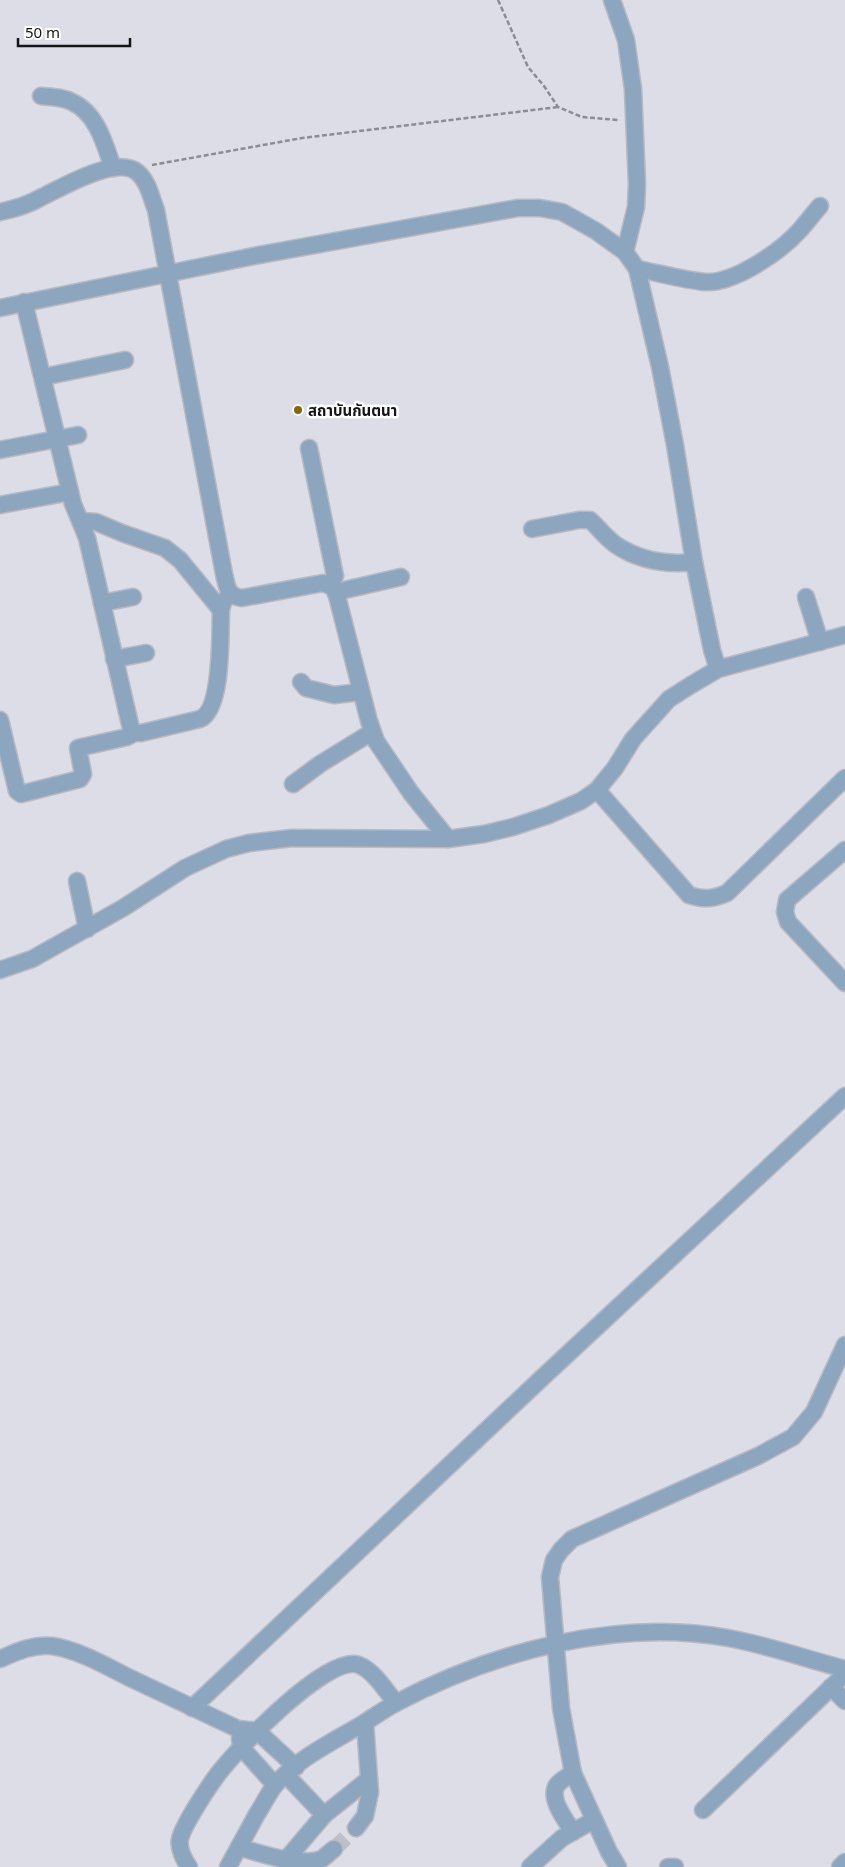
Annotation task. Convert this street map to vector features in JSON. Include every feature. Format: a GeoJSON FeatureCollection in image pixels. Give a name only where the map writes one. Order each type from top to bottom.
{"type":"FeatureCollection","features":[{"type":"Feature","properties":{"kind":"lane"},"geometry":{"type":"LineString","coordinates":[[612,0],[626,40],[633,88],[637,184],[636,208],[625,252]]}},
{"type":"Feature","properties":{"kind":"lane"},"geometry":{"type":"LineString","coordinates":[[41,96],[61,98],[80,106],[97,127],[113,168]]}},
{"type":"Feature","properties":{"kind":"lane"},"geometry":{"type":"LineString","coordinates":[[0,212],[40,199],[69,182],[113,168],[126,166],[138,172],[145,182],[156,210],[224,574],[230,594],[234,598],[323,583],[333,589],[401,577]]}},
{"type":"Feature","properties":{"kind":"lane"},"geometry":{"type":"LineString","coordinates":[[637,269],[706,282],[724,281],[743,272],[784,245],[800,230],[820,206]]}},
{"type":"Feature","properties":{"kind":"lane"},"geometry":{"type":"LineString","coordinates":[[0,308],[167,274],[518,208],[540,208],[562,212],[596,231],[625,252],[637,269],[662,377],[694,562],[712,650],[718,669]]}},
{"type":"Feature","properties":{"kind":"lane"},"geometry":{"type":"LineString","coordinates":[[24,302],[70,492],[87,538],[131,731],[134,733]]}},
{"type":"Feature","properties":{"kind":"lane"},"geometry":{"type":"LineString","coordinates":[[42,377],[125,360]]}},
{"type":"Feature","properties":{"kind":"lane"},"geometry":{"type":"LineString","coordinates":[[0,450],[78,435]]}},
{"type":"Feature","properties":{"kind":"lane"},"geometry":{"type":"LineString","coordinates":[[309,448],[335,576],[333,589],[372,732],[381,750],[411,794],[448,839]]}},
{"type":"Feature","properties":{"kind":"lane"},"geometry":{"type":"LineString","coordinates":[[0,505],[70,492]]}},
{"type":"Feature","properties":{"kind":"lane"},"geometry":{"type":"LineString","coordinates":[[532,529],[579,520],[590,520],[614,544],[631,554],[656,562],[675,564],[694,562]]}},
{"type":"Feature","properties":{"kind":"lane"},"geometry":{"type":"LineString","coordinates":[[81,521],[96,522],[166,548],[180,560],[221,610]]}},
{"type":"Feature","properties":{"kind":"lane"},"geometry":{"type":"LineString","coordinates":[[0,720],[17,791],[21,794],[80,779],[83,774],[78,748],[204,717],[209,712],[214,700],[218,676],[221,610],[223,602],[230,594]]}},
{"type":"Feature","properties":{"kind":"lane"},"geometry":{"type":"LineString","coordinates":[[102,603],[133,597]]}},
{"type":"Feature","properties":{"kind":"lane"},"geometry":{"type":"LineString","coordinates":[[806,597],[820,642]]}},
{"type":"Feature","properties":{"kind":"lane"},"geometry":{"type":"LineString","coordinates":[[0,970],[32,959],[86,929],[185,868],[226,848],[292,838],[448,839],[484,834],[513,827],[581,801],[597,790],[615,768],[633,739],[669,699],[718,669],[845,635]]}},
{"type":"Feature","properties":{"kind":"lane"},"geometry":{"type":"LineString","coordinates":[[114,658],[146,653]]}},
{"type":"Feature","properties":{"kind":"lane"},"geometry":{"type":"LineString","coordinates":[[301,682],[306,688],[334,695],[362,692]]}},
{"type":"Feature","properties":{"kind":"lane"},"geometry":{"type":"LineString","coordinates":[[293,784],[326,760],[372,732]]}},
{"type":"Feature","properties":{"kind":"lane"},"geometry":{"type":"LineString","coordinates":[[597,790],[689,895],[701,899],[715,898],[727,893],[842,787]]}},
{"type":"Feature","properties":{"kind":"lane"},"geometry":{"type":"LineString","coordinates":[[845,850],[787,900],[785,912],[788,922],[845,983]]}},
{"type":"Feature","properties":{"kind":"lane"},"geometry":{"type":"LineString","coordinates":[[77,882],[86,929]]}},
{"type":"Feature","properties":{"kind":"lane"},"geometry":{"type":"LineString","coordinates":[[192,1708],[845,1096]]}},
{"type":"Feature","properties":{"kind":"lane"},"geometry":{"type":"LineString","coordinates":[[618,1867],[573,1773],[561,1708],[550,1598],[550,1577],[554,1560],[572,1539],[758,1456],[793,1438],[814,1412],[845,1345]]}},
{"type":"Feature","properties":{"kind":"lane"},"geometry":{"type":"LineString","coordinates":[[228,1867],[286,1775],[396,1703],[459,1674],[501,1659],[556,1644],[622,1634],[699,1634],[729,1638],[845,1669]]}},
{"type":"Feature","properties":{"kind":"lane"},"geometry":{"type":"LineString","coordinates":[[0,1659],[22,1650],[36,1647],[50,1646],[68,1650],[104,1665],[238,1729],[257,1731]]}},
{"type":"Feature","properties":{"kind":"lane"},"geometry":{"type":"LineString","coordinates":[[189,1867],[181,1852],[179,1842],[182,1830],[218,1774],[257,1731],[320,1677],[336,1668],[349,1664],[359,1665],[370,1673],[396,1703]]}},
{"type":"Feature","properties":{"kind":"lane"},"geometry":{"type":"LineString","coordinates":[[702,1810],[845,1674]]}},
{"type":"Feature","properties":{"kind":"lane"},"geometry":{"type":"LineString","coordinates":[[831,1687],[845,1701]]}},
{"type":"Feature","properties":{"kind":"lane"},"geometry":{"type":"LineString","coordinates":[[356,1828],[365,1816],[368,1804],[369,1779],[365,1722]]}},
{"type":"Feature","properties":{"kind":"lane"},"geometry":{"type":"LineString","coordinates":[[238,1729],[241,1747],[286,1775]]}},
{"type":"Feature","properties":{"kind":"lane"},"geometry":{"type":"LineString","coordinates":[[257,1731],[286,1775],[324,1815]]}},
{"type":"Feature","properties":{"kind":"lane"},"geometry":{"type":"LineString","coordinates":[[573,1773],[559,1782],[554,1794],[556,1802],[573,1832]]}},
{"type":"Feature","properties":{"kind":"lane"},"geometry":{"type":"LineString","coordinates":[[285,1861],[324,1815],[369,1779]]}},
{"type":"Feature","properties":{"kind":"lane"},"geometry":{"type":"LineString","coordinates":[[530,1867],[562,1838],[594,1820]]}},
{"type":"Feature","properties":{"kind":"lane"},"geometry":{"type":"LineString","coordinates":[[239,1847],[285,1861],[308,1863],[321,1859],[334,1849]]}},
{"type":"Feature","properties":{"kind":"lane"},"geometry":{"type":"LineString","coordinates":[[840,1867],[845,1862]]}},
{"type":"Feature","properties":{"kind":"lane"},"geometry":{"type":"LineString","coordinates":[[668,1867],[674,1867]]}},
{"type":"Feature","properties":{"kind":"path"},"geometry":{"type":"LineString","coordinates":[[498,0],[528,68],[544,86],[558,107]]}},
{"type":"Feature","properties":{"kind":"path"},"geometry":{"type":"LineString","coordinates":[[138,172],[154,164],[302,138],[558,107],[582,117],[634,122]]}},
{"type":"Feature","properties":{"kind":"tunnel"},"geometry":{"type":"LineString","coordinates":[[334,1849],[356,1828]]}},
{"type":"Feature","properties":{"kind":"place","name":"สถาบันกันตนา"},"geometry":{"type":"Point","coordinates":[298,410]}}]}
